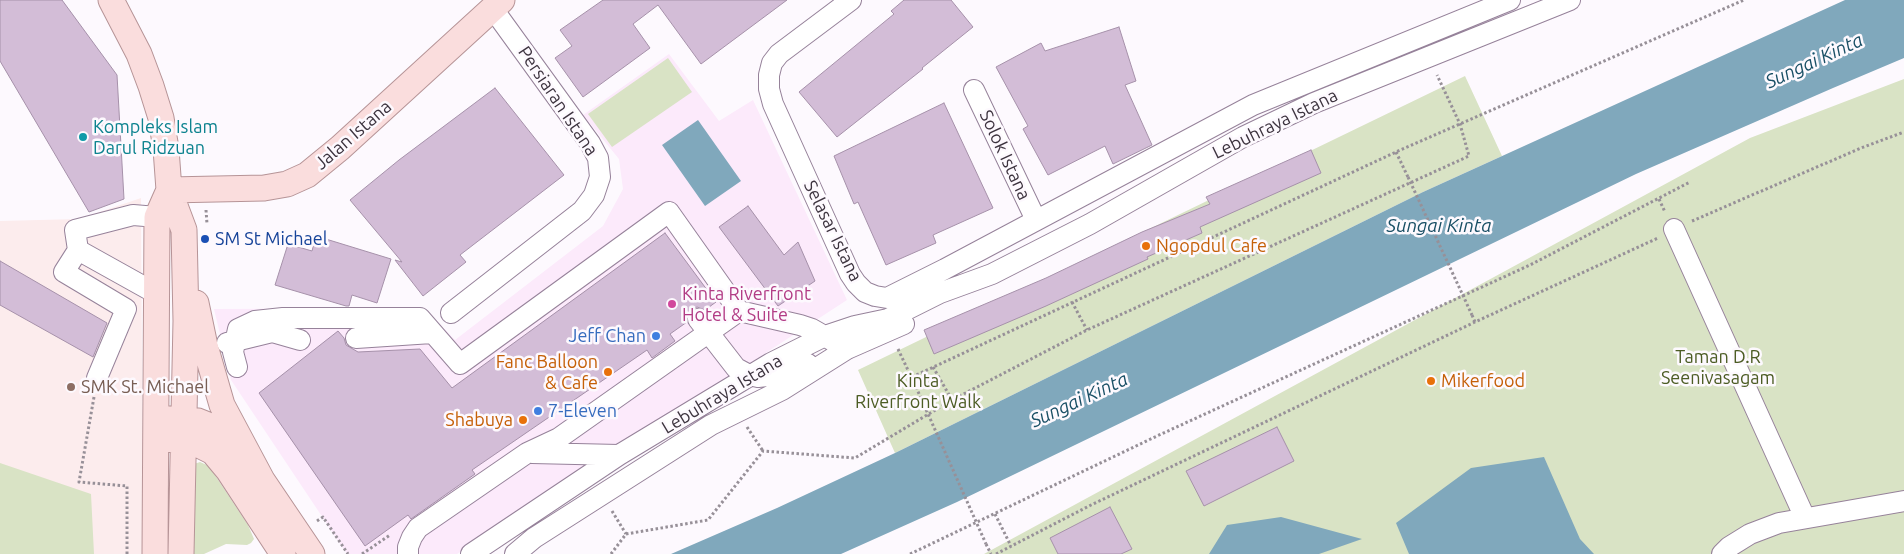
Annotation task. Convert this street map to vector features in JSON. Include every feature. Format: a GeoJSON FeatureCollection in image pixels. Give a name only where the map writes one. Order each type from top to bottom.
{"type":"FeatureCollection","features":[{"type":"Feature","properties":{"kind":"main road"},"geometry":{"type":"LineString","coordinates":[[111,0],[139,54],[151,86],[166,149],[169,190],[184,230],[184,430],[181,554]]}},
{"type":"Feature","properties":{"kind":"main road","name":"Jalan Istana"},"geometry":{"type":"LineString","coordinates":[[169,190],[264,188],[287,184],[307,175],[340,148],[498,4]]}},
{"type":"Feature","properties":{"kind":"main road"},"geometry":{"type":"LineString","coordinates":[[155,554],[157,217],[169,190]]}},
{"type":"Feature","properties":{"kind":"main road"},"geometry":{"type":"LineString","coordinates":[[185,254],[205,346],[222,405],[262,480]]}},
{"type":"Feature","properties":{"kind":"main road"},"geometry":{"type":"LineString","coordinates":[[155,428],[184,430],[198,422],[218,429],[235,445],[262,480],[312,554]]}},
{"type":"Feature","properties":{"kind":"main road"},"geometry":{"type":"LineString","coordinates":[[184,430],[193,442],[213,452],[221,460],[283,554]]}},
{"type":"Feature","properties":{"kind":"street","name":"Selasar Istana"},"geometry":{"type":"LineString","coordinates":[[851,0],[779,54],[772,64],[769,75],[769,89],[773,104],[850,274],[865,292],[887,298],[1253,105],[1474,6],[1510,0]]}},
{"type":"Feature","properties":{"kind":"street","name":"Lebuhraya Istana"},"geometry":{"type":"LineString","coordinates":[[471,554],[619,455],[749,375],[825,336],[855,326],[888,319],[940,293],[992,274],[1090,224],[1243,137],[1314,103],[1570,0]]}},
{"type":"Feature","properties":{"kind":"street","name":"Persiaran Istana"},"geometry":{"type":"LineString","coordinates":[[451,313],[582,210],[594,194],[600,177],[598,158],[590,143],[498,4]]}},
{"type":"Feature","properties":{"kind":"street","name":"Solok Istana"},"geometry":{"type":"LineString","coordinates":[[974,90],[1036,220]]}},
{"type":"Feature","properties":{"kind":"street"},"geometry":{"type":"LineString","coordinates":[[237,367],[232,352],[238,329],[255,321],[282,318],[420,318],[460,364],[669,212],[739,311]]}},
{"type":"Feature","properties":{"kind":"street"},"geometry":{"type":"LineString","coordinates":[[97,378],[126,309],[64,272],[78,250],[75,230],[133,215],[157,217]]}},
{"type":"Feature","properties":{"kind":"street"},"geometry":{"type":"LineString","coordinates":[[1674,229],[1805,518]]}},
{"type":"Feature","properties":{"kind":"street"},"geometry":{"type":"LineString","coordinates":[[78,250],[157,294]]}},
{"type":"Feature","properties":{"kind":"street","name":"Lebuhraya Istana"},"geometry":{"type":"LineString","coordinates":[[515,554],[534,538],[711,425],[782,390],[847,349],[951,302],[992,274]]}},
{"type":"Feature","properties":{"kind":"street"},"geometry":{"type":"LineString","coordinates":[[408,554],[408,547],[418,528],[527,453],[559,438],[703,326],[739,311],[800,325],[825,336],[847,349]]}},
{"type":"Feature","properties":{"kind":"street"},"geometry":{"type":"LineString","coordinates":[[703,326],[736,368],[749,375],[758,377],[776,376],[847,349]]}},
{"type":"Feature","properties":{"kind":"street"},"geometry":{"type":"LineString","coordinates":[[205,346],[234,342],[272,332],[300,340]]}},
{"type":"Feature","properties":{"kind":"street"},"geometry":{"type":"LineString","coordinates":[[356,338],[432,333]]}},
{"type":"Feature","properties":{"kind":"street"},"geometry":{"type":"LineString","coordinates":[[527,453],[619,455]]}},
{"type":"Feature","properties":{"kind":"street"},"geometry":{"type":"LineString","coordinates":[[1722,554],[1750,534],[1779,523],[1904,501]]}},
{"type":"Feature","properties":{"kind":"street"},"geometry":{"type":"LineString","coordinates":[[504,554],[534,538]]}},
{"type":"Feature","properties":{"kind":"path"},"geometry":{"type":"LineString","coordinates":[[912,377],[1396,152],[1744,0]]}},
{"type":"Feature","properties":{"kind":"path"},"geometry":{"type":"LineString","coordinates":[[763,451],[855,458],[952,400],[1087,330],[1469,156],[1460,124],[1428,56]]}},
{"type":"Feature","properties":{"kind":"path"},"geometry":{"type":"LineString","coordinates":[[996,554],[1091,505],[1475,322],[1613,260],[1674,229],[1860,148],[1904,132]]}},
{"type":"Feature","properties":{"kind":"path"},"geometry":{"type":"LineString","coordinates":[[1396,152],[1475,322]]}},
{"type":"Feature","properties":{"kind":"path"},"geometry":{"type":"LineString","coordinates":[[910,554],[1157,436],[1530,266],[1690,182]]}},
{"type":"Feature","properties":{"kind":"path"},"geometry":{"type":"LineString","coordinates":[[1072,302],[1087,330]]}},
{"type":"Feature","properties":{"kind":"path"},"geometry":{"type":"LineString","coordinates":[[890,330],[991,554]]}},
{"type":"Feature","properties":{"kind":"path"},"geometry":{"type":"LineString","coordinates":[[933,367],[952,400]]}},
{"type":"Feature","properties":{"kind":"path"},"geometry":{"type":"LineString","coordinates":[[97,378],[79,482],[127,486],[127,554]]}},
{"type":"Feature","properties":{"kind":"path"},"geometry":{"type":"LineString","coordinates":[[748,429],[763,451]]}},
{"type":"Feature","properties":{"kind":"path"},"geometry":{"type":"LineString","coordinates":[[612,554],[626,534],[708,520],[763,451]]}},
{"type":"Feature","properties":{"kind":"path"},"geometry":{"type":"LineString","coordinates":[[614,514],[626,534]]}},
{"type":"Feature","properties":{"kind":"path"},"geometry":{"type":"LineString","coordinates":[[995,514],[1011,546]]}},
{"type":"Feature","properties":{"kind":"path"},"geometry":{"type":"LineString","coordinates":[[323,517],[348,554]]}},
{"type":"Feature","properties":{"kind":"shaded area","name":"Kinta Riverfront Hotel & Suite"},"geometry":{"type":"Polygon","coordinates":[[[669,54],[719,121],[753,100],[847,300],[457,554],[347,554],[231,380],[214,309],[424,308],[455,340],[603,226],[623,189],[619,159],[583,115],[669,54]]]}},
{"type":"Feature","properties":{"kind":"shaded area","name":"SMK St. Michael"},"geometry":{"type":"Polygon","coordinates":[[[141,198],[143,554],[0,554],[0,221],[79,219],[141,198]]]}},
{"type":"Feature","properties":{"kind":"green space"},"geometry":{"type":"Polygon","coordinates":[[[668,58],[692,92],[612,147],[588,114],[668,58]]]}},
{"type":"Feature","properties":{"kind":"green space","name":"Kinta Riverfront Walk"},"geometry":{"type":"Polygon","coordinates":[[[1465,76],[1502,156],[1423,192],[895,453],[858,370],[1465,76]]]}},
{"type":"Feature","properties":{"kind":"green space","name":"Taman D.R Seenivasagam"},"geometry":{"type":"Polygon","coordinates":[[[1904,79],[1904,554],[984,554],[1750,138],[1904,79]]]}},
{"type":"Feature","properties":{"kind":"green space"},"geometry":{"type":"Polygon","coordinates":[[[200,462],[209,466],[248,525],[254,539],[251,543],[247,545],[226,544],[204,554],[192,554],[194,464],[200,462]]]}},
{"type":"Feature","properties":{"kind":"green space"},"geometry":{"type":"Polygon","coordinates":[[[0,463],[91,494],[94,554],[0,554],[0,463]]]}},
{"type":"Feature","properties":{"kind":"water","name":"Sungai Kinta"},"geometry":{"type":"Polygon","coordinates":[[[1845,0],[1904,0],[1904,58],[1636,174],[957,502],[841,554],[671,554],[777,508],[895,453],[1423,192],[1845,0]]]}},
{"type":"Feature","properties":{"kind":"water"},"geometry":{"type":"Polygon","coordinates":[[[698,120],[741,181],[705,206],[662,145],[698,120]]]}},
{"type":"Feature","properties":{"kind":"water"},"geometry":{"type":"Polygon","coordinates":[[[1544,457],[1580,539],[1594,554],[1409,554],[1396,523],[1471,468],[1544,457]]]}},
{"type":"Feature","properties":{"kind":"water"},"geometry":{"type":"Polygon","coordinates":[[[1281,517],[1362,539],[1319,554],[1209,554],[1227,525],[1281,517]]]}},
{"type":"Feature","properties":{"kind":"building","name":"Kompleks Islam Darul Ridzuan"},"geometry":{"type":"Polygon","coordinates":[[[0,0],[62,0],[117,75],[124,199],[89,212],[0,61],[0,0]]]}},
{"type":"Feature","properties":{"kind":"building"},"geometry":{"type":"Polygon","coordinates":[[[603,0],[787,0],[701,64],[658,5],[633,24],[650,48],[583,97],[555,58],[572,46],[560,30],[603,0]]]}},
{"type":"Feature","properties":{"kind":"building"},"geometry":{"type":"Polygon","coordinates":[[[904,0],[951,0],[973,27],[837,137],[799,92],[894,14],[891,11],[904,0]]]}},
{"type":"Feature","properties":{"kind":"building"},"geometry":{"type":"Polygon","coordinates":[[[1119,27],[1136,81],[1125,85],[1152,145],[1113,164],[1105,146],[1048,175],[1023,129],[1028,126],[996,67],[1041,43],[1045,51],[1119,27]]]}},
{"type":"Feature","properties":{"kind":"building"},"geometry":{"type":"Polygon","coordinates":[[[495,88],[564,175],[460,255],[466,262],[423,296],[395,260],[402,262],[350,200],[399,160],[495,88]]]}},
{"type":"Feature","properties":{"kind":"building"},"geometry":{"type":"Polygon","coordinates":[[[944,103],[993,208],[933,235],[936,243],[886,265],[858,202],[854,204],[834,156],[944,103]]]}},
{"type":"Feature","properties":{"kind":"building"},"geometry":{"type":"Polygon","coordinates":[[[1311,150],[1321,173],[1200,227],[1202,233],[1147,257],[1148,259],[1046,306],[934,354],[924,330],[1046,278],[1142,232],[1210,204],[1206,197],[1311,150]]]}},
{"type":"Feature","properties":{"kind":"building"},"geometry":{"type":"Polygon","coordinates":[[[748,206],[784,255],[798,242],[815,281],[778,306],[719,227],[748,206]]]}},
{"type":"Feature","properties":{"kind":"building"},"geometry":{"type":"Polygon","coordinates":[[[665,233],[716,302],[705,310],[697,307],[690,310],[687,315],[687,322],[670,334],[675,341],[652,358],[647,350],[472,470],[475,474],[411,519],[408,515],[365,546],[259,393],[338,331],[344,338],[346,345],[358,352],[420,349],[452,388],[665,233]]]}},
{"type":"Feature","properties":{"kind":"building"},"geometry":{"type":"Polygon","coordinates":[[[316,236],[391,259],[377,303],[352,295],[349,306],[346,306],[275,285],[288,244],[312,251],[316,236]]]}},
{"type":"Feature","properties":{"kind":"building"},"geometry":{"type":"Polygon","coordinates":[[[0,261],[107,323],[93,357],[0,305],[0,261]]]}},
{"type":"Feature","properties":{"kind":"building"},"geometry":{"type":"Polygon","coordinates":[[[1277,427],[1294,461],[1204,506],[1186,471],[1277,427]]]}},
{"type":"Feature","properties":{"kind":"building"},"geometry":{"type":"Polygon","coordinates":[[[1110,507],[1132,549],[1121,554],[1058,554],[1050,538],[1110,507]]]}},
{"type":"Feature","properties":{"kind":"place","name":"Kompleks Islam Darul Ridzuan"},"geometry":{"type":"Point","coordinates":[83,137]}},
{"type":"Feature","properties":{"kind":"place","name":"SM St Michael"},"geometry":{"type":"Point","coordinates":[205,239]}},
{"type":"Feature","properties":{"kind":"place","name":"Ngopdul Cafe"},"geometry":{"type":"Point","coordinates":[1146,246]}},
{"type":"Feature","properties":{"kind":"place","name":"Kinta Riverfront Hotel & Suite"},"geometry":{"type":"Point","coordinates":[672,304]}},
{"type":"Feature","properties":{"kind":"place","name":"Jeff Chan"},"geometry":{"type":"Point","coordinates":[656,336]}},
{"type":"Feature","properties":{"kind":"place","name":"Fanc Balloon & Cafe"},"geometry":{"type":"Point","coordinates":[608,372]}},
{"type":"Feature","properties":{"kind":"place","name":"Mikerfood"},"geometry":{"type":"Point","coordinates":[1431,381]}},
{"type":"Feature","properties":{"kind":"place","name":"SMK St. Michael"},"geometry":{"type":"Point","coordinates":[71,387]}},
{"type":"Feature","properties":{"kind":"place","name":"7-Eleven"},"geometry":{"type":"Point","coordinates":[538,411]}},
{"type":"Feature","properties":{"kind":"place","name":"Shabuya"},"geometry":{"type":"Point","coordinates":[523,420]}}]}
